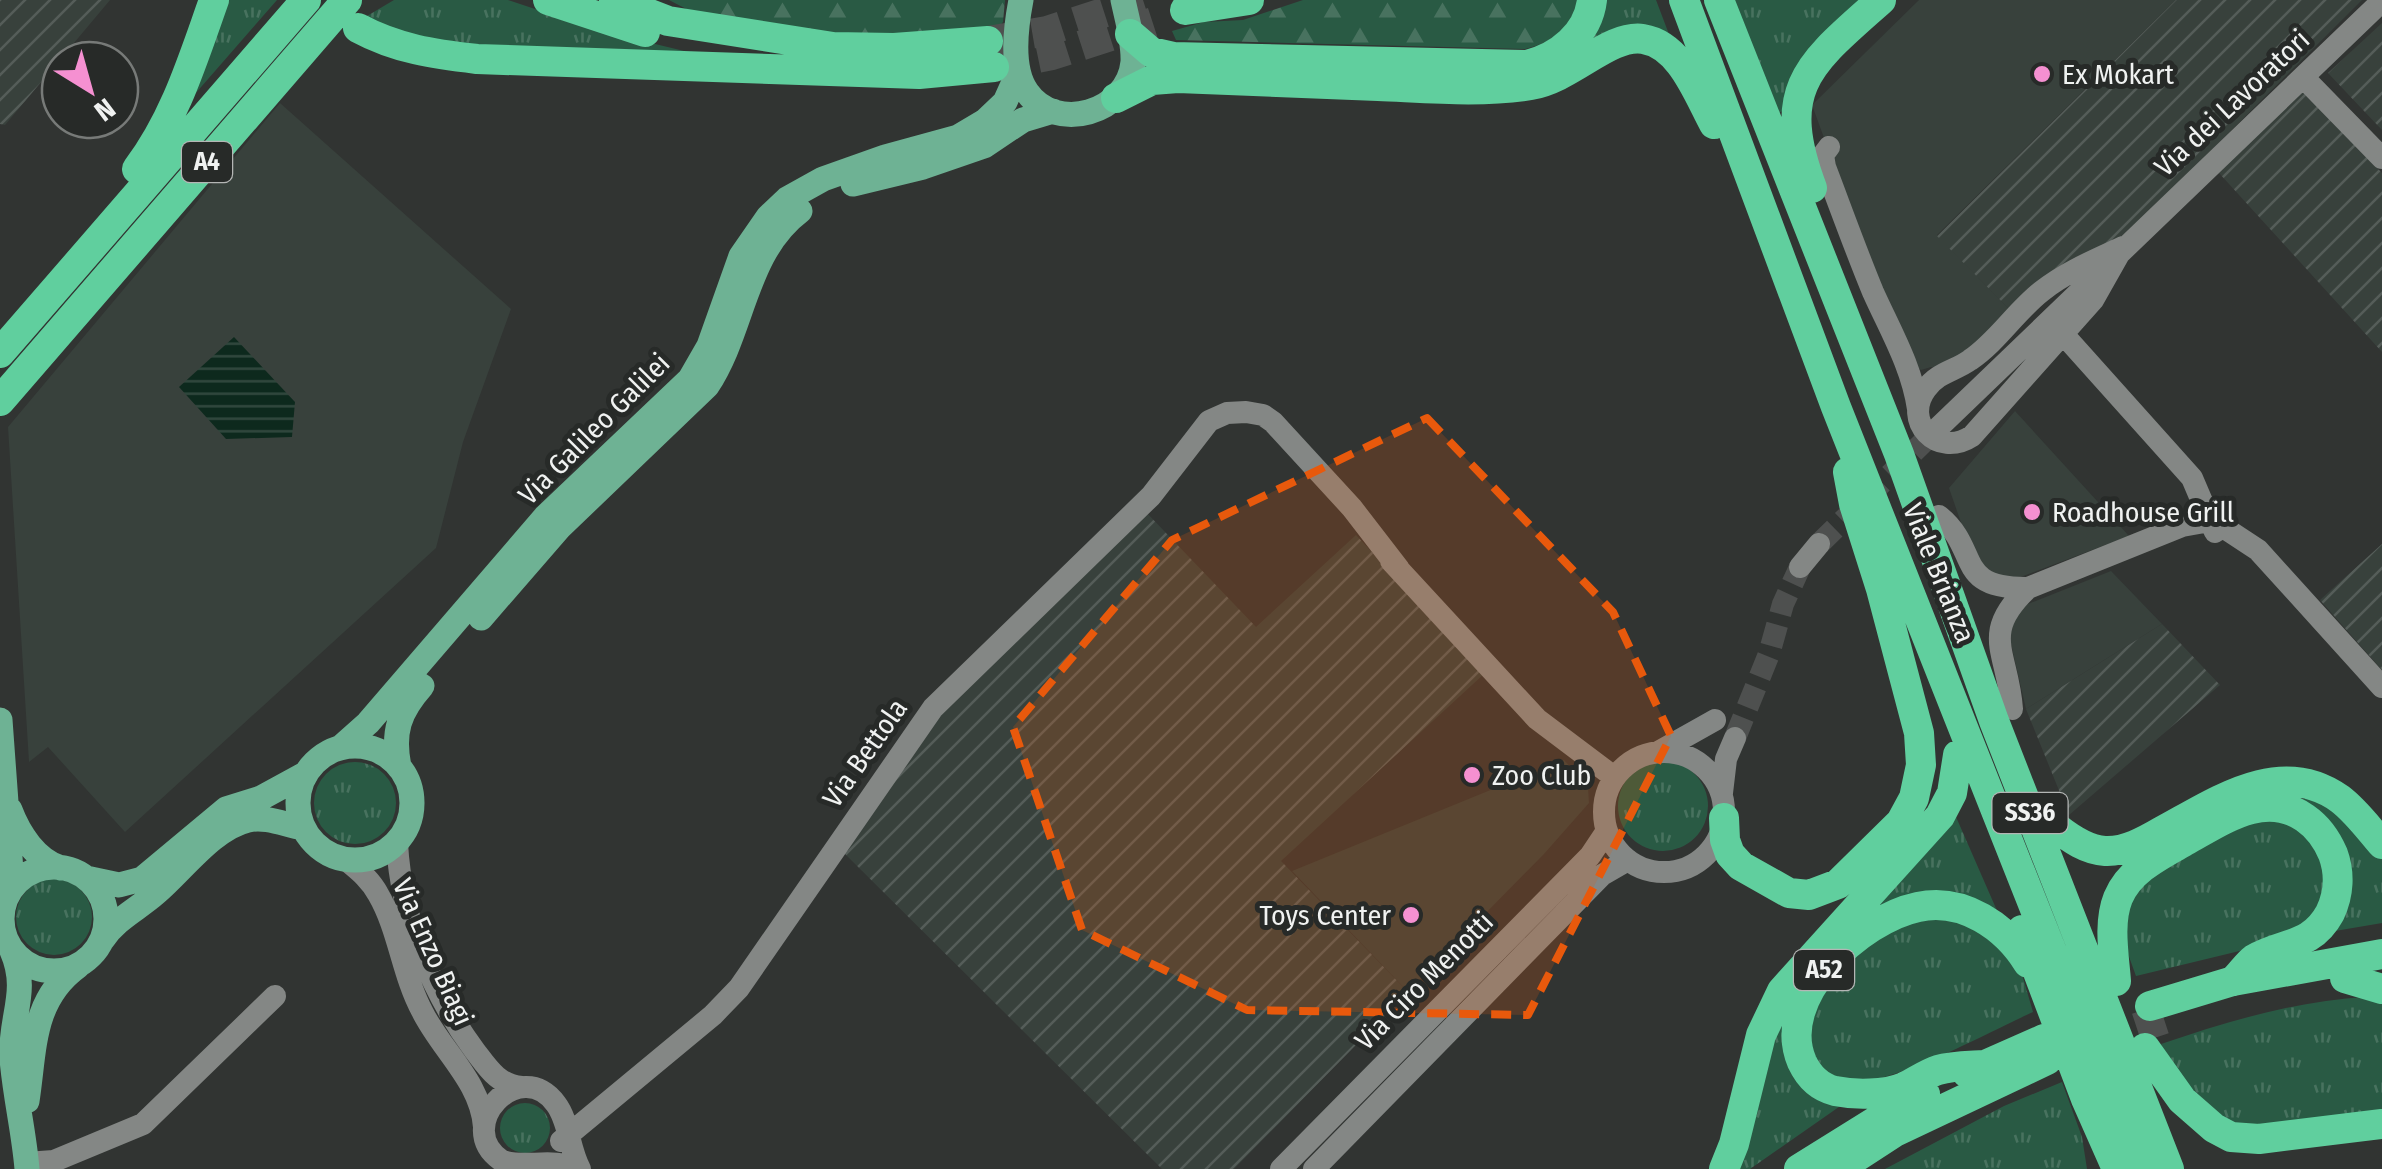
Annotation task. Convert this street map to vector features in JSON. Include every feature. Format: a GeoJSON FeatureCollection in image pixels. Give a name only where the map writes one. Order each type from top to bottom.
{"type":"FeatureCollection","features":[{"type":"Feature","properties":{"kind":"highway"},"geometry":{"type":"LineString","coordinates":[[64,279],[81,241],[156,143],[180,94],[214,0]]}},
{"type":"Feature","properties":{"kind":"highway","name":"A4"},"geometry":{"type":"LineString","coordinates":[[0,353],[306,0]]}},
{"type":"Feature","properties":{"kind":"highway"},"geometry":{"type":"LineString","coordinates":[[66,324],[119,284],[330,37],[373,0]]}},
{"type":"Feature","properties":{"kind":"highway"},"geometry":{"type":"LineString","coordinates":[[548,0],[674,40],[817,70]]}},
{"type":"Feature","properties":{"kind":"highway"},"geometry":{"type":"LineString","coordinates":[[614,0],[668,20],[833,47],[894,48],[1000,60]]}},
{"type":"Feature","properties":{"kind":"highway"},"geometry":{"type":"LineString","coordinates":[[655,0],[725,29]]}},
{"type":"Feature","properties":{"kind":"highway"},"geometry":{"type":"LineString","coordinates":[[1187,9],[1249,0]]}},
{"type":"Feature","properties":{"kind":"highway"},"geometry":{"type":"LineString","coordinates":[[1130,34],[1151,52],[1173,57],[1528,65],[1565,48],[1582,28],[1592,0]]}},
{"type":"Feature","properties":{"kind":"highway"},"geometry":{"type":"LineString","coordinates":[[1666,0],[1726,153],[1756,198]]}},
{"type":"Feature","properties":{"kind":"highway","name":"Viale Brianza"},"geometry":{"type":"LineString","coordinates":[[1684,0],[1836,407],[2138,1169]]}},
{"type":"Feature","properties":{"kind":"highway","name":"Viale Brianza"},"geometry":{"type":"LineString","coordinates":[[1718,0],[1899,454],[1994,721],[2170,1169]]}},
{"type":"Feature","properties":{"kind":"highway"},"geometry":{"type":"LineString","coordinates":[[1813,239],[1820,209],[1797,141],[1800,93],[1821,53],[1881,0]]}},
{"type":"Feature","properties":{"kind":"highway"},"geometry":{"type":"LineString","coordinates":[[353,14],[380,40],[420,53],[477,59],[919,74],[1000,60]]}},
{"type":"Feature","properties":{"kind":"highway","name":"A4"},"geometry":{"type":"LineString","coordinates":[[0,400],[353,14]]}},
{"type":"Feature","properties":{"kind":"highway"},"geometry":{"type":"LineString","coordinates":[[1116,98],[1152,80],[1178,78],[1446,89],[1526,86],[1570,72],[1620,40],[1640,38],[1654,42],[1676,59],[1714,124]]}},
{"type":"Feature","properties":{"kind":"highway"},"geometry":{"type":"LineString","coordinates":[[1723,807],[1725,840],[1730,854],[1741,866],[1789,893],[1810,895],[1838,884],[1901,822],[1914,798],[1921,766],[1918,734],[1854,504],[1836,407]]}},
{"type":"Feature","properties":{"kind":"highway"},"geometry":{"type":"LineString","coordinates":[[1899,454],[1939,516],[2191,1169]]}},
{"type":"Feature","properties":{"kind":"highway"},"geometry":{"type":"LineString","coordinates":[[1906,577],[1920,654],[1958,755],[2048,1036],[2086,1098],[2117,1169]]}},
{"type":"Feature","properties":{"kind":"highway","name":"A52"},"geometry":{"type":"LineString","coordinates":[[1724,1169],[1761,1035],[1776,1001],[1807,960],[1910,853],[1940,816],[1952,792],[1958,755]]}},
{"type":"Feature","properties":{"kind":"highway"},"geometry":{"type":"LineString","coordinates":[[2057,828],[2093,849],[2122,849],[2246,786],[2288,781],[2341,799],[2382,844]]}},
{"type":"Feature","properties":{"kind":"highway"},"geometry":{"type":"LineString","coordinates":[[2116,982],[2114,916],[2120,895],[2131,879],[2152,860],[2238,812],[2263,806],[2284,808],[2311,822],[2325,838],[2336,863],[2337,893],[2320,928],[2287,948],[2254,960],[2233,982]]}},
{"type":"Feature","properties":{"kind":"highway","name":"A52"},"geometry":{"type":"LineString","coordinates":[[1799,1169],[1897,1108],[2048,1036],[2026,960],[2008,938],[1969,911],[1948,906],[1920,906],[1897,914],[1836,957],[1803,999],[1796,1026],[1800,1057],[1808,1074],[1821,1086],[1840,1092],[1879,1092],[1899,1089],[1938,1070],[1984,1065]]}},
{"type":"Feature","properties":{"kind":"highway"},"geometry":{"type":"LineString","coordinates":[[2382,954],[2233,982],[2157,1013],[2382,971]]}},
{"type":"Feature","properties":{"kind":"highway"},"geometry":{"type":"LineString","coordinates":[[2344,978],[2382,989]]}},
{"type":"Feature","properties":{"kind":"highway"},"geometry":{"type":"LineString","coordinates":[[1868,1169],[2048,1036]]}},
{"type":"Feature","properties":{"kind":"highway"},"geometry":{"type":"LineString","coordinates":[[2145,1048],[2182,1100],[2214,1128],[2231,1136],[2259,1139],[2382,1124]]}},
{"type":"Feature","properties":{"kind":"highway"},"geometry":{"type":"LineString","coordinates":[[2086,1098],[2097,1138],[2098,1169]]}},
{"type":"Feature","properties":{"kind":"highway"},"geometry":{"type":"LineString","coordinates":[[1838,1169],[1896,1132],[1956,1101]]}},
{"type":"Feature","properties":{"kind":"main road"},"geometry":{"type":"LineString","coordinates":[[1021,0],[1018,20],[1000,60],[1028,94],[1053,111]]}},
{"type":"Feature","properties":{"kind":"main road"},"geometry":{"type":"LineString","coordinates":[[1116,98],[1132,62],[1122,0]]}},
{"type":"Feature","properties":{"kind":"main road","name":"Via Galileo Galilei"},"geometry":{"type":"LineString","coordinates":[[341,747],[368,723],[546,516],[690,379],[709,346],[741,256],[768,216],[787,199],[823,179],[958,137],[985,121],[1005,102],[1000,60]]}},
{"type":"Feature","properties":{"kind":"main road","name":"Via Galileo Galilei"},"geometry":{"type":"LineString","coordinates":[[400,767],[395,745],[404,706],[559,528],[707,386],[723,359],[751,280],[779,230],[796,214],[846,186],[923,168],[984,146],[1023,120],[1053,111],[1092,113],[1116,98]]}},
{"type":"Feature","properties":{"kind":"main road"},"geometry":{"type":"LineString","coordinates":[[0,720],[11,871],[2,919],[21,998],[12,1049],[27,1166]]}},
{"type":"Feature","properties":{"kind":"main road"},"geometry":{"type":"LineString","coordinates":[[341,747],[370,748],[400,767],[408,781],[411,814],[397,843],[364,860],[346,860],[313,843],[302,828],[298,792],[305,774],[318,759],[341,747]]}},
{"type":"Feature","properties":{"kind":"main road"},"geometry":{"type":"LineString","coordinates":[[5,795],[29,844],[46,860],[86,878],[119,885],[142,879],[226,809],[262,798],[305,774]]}},
{"type":"Feature","properties":{"kind":"main road"},"geometry":{"type":"LineString","coordinates":[[24,1126],[33,1039],[40,1014],[58,983],[82,964],[114,925],[234,826],[246,820],[265,819],[302,828]]}},
{"type":"Feature","properties":{"kind":"main road"},"geometry":{"type":"LineString","coordinates":[[8,895],[30,873],[61,868]]}},
{"type":"Feature","properties":{"kind":"main road"},"geometry":{"type":"LineString","coordinates":[[86,878],[106,908],[106,928],[100,944]]}},
{"type":"Feature","properties":{"kind":"main road"},"geometry":{"type":"LineString","coordinates":[[11,958],[54,972],[82,964]]}},
{"type":"Feature","properties":{"kind":"street","name":"Via dei Lavoratori"},"geometry":{"type":"LineString","coordinates":[[1939,427],[2382,1]]}},
{"type":"Feature","properties":{"kind":"street"},"geometry":{"type":"LineString","coordinates":[[2304,78],[2382,158]]}},
{"type":"Feature","properties":{"kind":"street","name":"Via dei Lavoratori"},"geometry":{"type":"LineString","coordinates":[[1829,147],[1823,155],[1824,167],[1903,356],[1915,388],[1921,425],[1935,442],[1959,444],[1982,426],[2092,300],[2123,247]]}},
{"type":"Feature","properties":{"kind":"street","name":"Via dei Lavoratori"},"geometry":{"type":"LineString","coordinates":[[1918,409],[1922,394],[1944,372],[1970,361],[2041,291],[2074,269],[2123,247]]}},
{"type":"Feature","properties":{"kind":"street"},"geometry":{"type":"LineString","coordinates":[[2063,334],[2192,478],[2212,526]]}},
{"type":"Feature","properties":{"kind":"street"},"geometry":{"type":"LineString","coordinates":[[1903,356],[1919,374],[1944,372]]}},
{"type":"Feature","properties":{"kind":"street","name":"Via Bettola"},"geometry":{"type":"LineString","coordinates":[[562,1127],[574,1114],[606,1106],[713,1015],[738,988],[933,708],[1151,496],[1189,447],[1231,425],[1264,432],[1276,439],[1537,719],[1614,777]]}},
{"type":"Feature","properties":{"kind":"street"},"geometry":{"type":"LineString","coordinates":[[2176,530],[2188,510],[2192,478]]}},
{"type":"Feature","properties":{"kind":"street"},"geometry":{"type":"LineString","coordinates":[[1939,516],[1954,528],[1980,578],[2002,589],[2028,588],[2176,530],[2212,526],[2247,540],[2382,687]]}},
{"type":"Feature","properties":{"kind":"street"},"geometry":{"type":"LineString","coordinates":[[1800,567],[1819,544]]}},
{"type":"Feature","properties":{"kind":"street"},"geometry":{"type":"LineString","coordinates":[[2012,709],[2000,625],[2008,607],[2028,588]]}},
{"type":"Feature","properties":{"kind":"street"},"geometry":{"type":"LineString","coordinates":[[1715,720],[1658,752],[1638,757],[1614,777],[1604,805],[1606,832],[1628,860],[1657,872],[1688,867],[1711,849],[1723,807],[1722,775],[1736,738]]}},
{"type":"Feature","properties":{"kind":"street"},"geometry":{"type":"LineString","coordinates":[[1658,752],[1678,753],[1700,763],[1714,778],[1723,807]]}},
{"type":"Feature","properties":{"kind":"street","name":"Via Ciro Menotti"},"geometry":{"type":"LineString","coordinates":[[1281,1169],[1590,856],[1606,832]]}},
{"type":"Feature","properties":{"kind":"street","name":"Via Enzo Biagi"},"geometry":{"type":"LineString","coordinates":[[397,843],[401,883],[422,954],[438,990],[489,1070],[506,1084],[522,1087]]}},
{"type":"Feature","properties":{"kind":"street","name":"Via Enzo Biagi"},"geometry":{"type":"LineString","coordinates":[[346,860],[378,894],[419,1007],[482,1109],[489,1147]]}},
{"type":"Feature","properties":{"kind":"street","name":"Via Ciro Menotti"},"geometry":{"type":"LineString","coordinates":[[1314,1169],[1602,875],[1628,860]]}},
{"type":"Feature","properties":{"kind":"street"},"geometry":{"type":"LineString","coordinates":[[27,1166],[54,1161],[143,1124],[275,996]]}},
{"type":"Feature","properties":{"kind":"street"},"geometry":{"type":"LineString","coordinates":[[522,1087],[543,1092],[579,1169],[561,1163],[510,1165],[489,1147],[486,1114],[494,1101],[522,1087]]}},
{"type":"Feature","properties":{"kind":"street"},"geometry":{"type":"LineString","coordinates":[[534,1167],[554,1154],[562,1127]]}},
{"type":"Feature","properties":{"kind":"highlighted area"},"geometry":{"type":"Polygon","coordinates":[[[1427,418],[1613,612],[1671,736],[1528,1015],[1247,1010],[1082,930],[1013,727],[1172,540],[1427,418]]]}},
{"type":"Feature","properties":{"kind":"shaded area"},"geometry":{"type":"Polygon","coordinates":[[[0,0],[110,0],[76,40],[40,40],[40,83],[5,125],[0,124],[0,0]]]}},
{"type":"Feature","properties":{"kind":"shaded area"},"geometry":{"type":"Polygon","coordinates":[[[1919,0],[2176,0],[1937,235],[2013,313],[1945,368],[1921,370],[1915,366],[1883,299],[1812,105],[1919,0]]]}},
{"type":"Feature","properties":{"kind":"shaded area"},"geometry":{"type":"Polygon","coordinates":[[[2176,0],[2362,0],[2102,259],[2013,313],[1937,236],[2176,0]]]}},
{"type":"Feature","properties":{"kind":"shaded area"},"geometry":{"type":"Polygon","coordinates":[[[2382,23],[2382,130],[2328,73],[2382,23]]]}},
{"type":"Feature","properties":{"kind":"shaded area"},"geometry":{"type":"Polygon","coordinates":[[[2303,90],[2382,173],[2382,352],[2219,173],[2303,90]]]}},
{"type":"Feature","properties":{"kind":"shaded area"},"geometry":{"type":"Polygon","coordinates":[[[280,103],[511,309],[463,442],[436,548],[125,832],[48,747],[29,762],[8,427],[280,103]]]}},
{"type":"Feature","properties":{"kind":"shaded area"},"geometry":{"type":"Polygon","coordinates":[[[234,337],[295,402],[292,437],[226,439],[179,387],[234,337]]]}},
{"type":"Feature","properties":{"kind":"shaded area","name":"Roadhouse Grill"},"geometry":{"type":"Polygon","coordinates":[[[2015,411],[2129,536],[2010,581],[1975,563],[1949,488],[2015,411]]]}},
{"type":"Feature","properties":{"kind":"shaded area"},"geometry":{"type":"Polygon","coordinates":[[[1144,510],[1256,627],[1356,535],[1485,673],[1281,861],[1408,992],[1234,1169],[1162,1169],[841,850],[933,722],[1144,510]]]}},
{"type":"Feature","properties":{"kind":"shaded area"},"geometry":{"type":"Polygon","coordinates":[[[2382,544],[2382,670],[2320,600],[2382,544]]]}},
{"type":"Feature","properties":{"kind":"shaded area"},"geometry":{"type":"Polygon","coordinates":[[[2111,571],[2162,624],[2026,709],[2008,631],[2015,613],[2028,604],[2111,571]]]}},
{"type":"Feature","properties":{"kind":"shaded area"},"geometry":{"type":"Polygon","coordinates":[[[2162,624],[2220,685],[2069,815],[2026,709],[2162,624]]]}},
{"type":"Feature","properties":{"kind":"shaded area"},"geometry":{"type":"Polygon","coordinates":[[[1564,760],[1588,786],[1589,803],[1408,992],[1292,871],[1564,760]]]}},
{"type":"Feature","properties":{"kind":"green space"},"geometry":{"type":"Polygon","coordinates":[[[221,0],[277,0],[181,110],[221,0]]]}},
{"type":"Feature","properties":{"kind":"green space"},"geometry":{"type":"Polygon","coordinates":[[[394,0],[508,0],[601,31],[734,63],[468,50],[362,19],[394,0]]]}},
{"type":"Feature","properties":{"kind":"green space"},"geometry":{"type":"Polygon","coordinates":[[[669,0],[1005,0],[1003,22],[988,41],[725,29],[669,0]]]}},
{"type":"Feature","properties":{"kind":"green space"},"geometry":{"type":"Polygon","coordinates":[[[1303,0],[1580,0],[1559,32],[1525,49],[1176,40],[1172,31],[1204,22],[1243,20],[1303,0]]]}},
{"type":"Feature","properties":{"kind":"green space"},"geometry":{"type":"Polygon","coordinates":[[[1597,0],[1656,0],[1670,37],[1518,75],[1597,0]]]}},
{"type":"Feature","properties":{"kind":"green space"},"geometry":{"type":"Polygon","coordinates":[[[1734,0],[1866,0],[1785,110],[1776,114],[1734,0]]]}},
{"type":"Feature","properties":{"kind":"green space"},"geometry":{"type":"Polygon","coordinates":[[[1663,761],[1680,764],[1695,774],[1705,789],[1705,823],[1695,838],[1680,848],[1663,851],[1646,848],[1631,838],[1621,823],[1618,806],[1621,789],[1631,774],[1646,764],[1663,761]]]}},
{"type":"Feature","properties":{"kind":"green space"},"geometry":{"type":"Polygon","coordinates":[[[347,762],[363,762],[389,780],[396,803],[393,819],[384,832],[363,844],[347,844],[321,826],[314,811],[314,795],[332,769],[347,762]]]}},
{"type":"Feature","properties":{"kind":"green space"},"geometry":{"type":"Polygon","coordinates":[[[2251,794],[2327,801],[2382,857],[2382,923],[2329,932],[2345,869],[2251,794]]]}},
{"type":"Feature","properties":{"kind":"green space"},"geometry":{"type":"Polygon","coordinates":[[[1953,810],[1998,913],[1856,924],[1953,810]]]}},
{"type":"Feature","properties":{"kind":"green space"},"geometry":{"type":"Polygon","coordinates":[[[2248,817],[2296,823],[2325,854],[2321,912],[2285,940],[2136,976],[2127,951],[2123,907],[2137,882],[2248,817]]]}},
{"type":"Feature","properties":{"kind":"green space"},"geometry":{"type":"Polygon","coordinates":[[[54,879],[81,890],[92,917],[81,944],[54,955],[27,944],[16,917],[27,890],[54,879]]]}},
{"type":"Feature","properties":{"kind":"green space"},"geometry":{"type":"Polygon","coordinates":[[[1949,918],[1980,929],[2021,971],[2033,1012],[1931,1060],[1873,1080],[1831,1080],[1813,1066],[1809,1011],[1831,977],[1885,932],[1919,921],[1949,918]]]}},
{"type":"Feature","properties":{"kind":"green space"},"geometry":{"type":"Polygon","coordinates":[[[1793,993],[1783,1031],[1846,1102],[1750,1169],[1733,1169],[1761,1072],[1793,993]]]}},
{"type":"Feature","properties":{"kind":"green space"},"geometry":{"type":"Polygon","coordinates":[[[2367,997],[2382,1003],[2382,1114],[2277,1129],[2229,1123],[2172,1070],[2161,1044],[2263,1013],[2367,997]]]}},
{"type":"Feature","properties":{"kind":"green space"},"geometry":{"type":"Polygon","coordinates":[[[2062,1082],[2082,1137],[2087,1169],[1885,1169],[2004,1106],[2062,1082]]]}},
{"type":"Feature","properties":{"kind":"green space"},"geometry":{"type":"Polygon","coordinates":[[[525,1103],[543,1110],[550,1128],[543,1146],[525,1153],[507,1146],[500,1128],[507,1110],[525,1103]]]}},
{"type":"Feature","properties":{"kind":"tunnel"},"geometry":{"type":"LineString","coordinates":[[988,41],[1047,31],[1143,0]]}},
{"type":"Feature","properties":{"kind":"tunnel"},"geometry":{"type":"LineString","coordinates":[[994,67],[1052,55],[1166,18]]}},
{"type":"Feature","properties":{"kind":"tunnel"},"geometry":{"type":"LineString","coordinates":[[1819,544],[1939,427]]}},
{"type":"Feature","properties":{"kind":"tunnel"},"geometry":{"type":"LineString","coordinates":[[1735,738],[1800,567]]}},
{"type":"Feature","properties":{"kind":"tunnel"},"geometry":{"type":"LineString","coordinates":[[2094,1042],[2164,1019]]}},
{"type":"Feature","properties":{"kind":"place","name":"Ex Mokart"},"geometry":{"type":"Point","coordinates":[2042,74]}},
{"type":"Feature","properties":{"kind":"place","name":"Roadhouse Grill"},"geometry":{"type":"Point","coordinates":[2032,512]}},
{"type":"Feature","properties":{"kind":"place","name":"Zoo Club"},"geometry":{"type":"Point","coordinates":[1472,775]}},
{"type":"Feature","properties":{"kind":"place","name":"Toys Center"},"geometry":{"type":"Point","coordinates":[1411,915]}}]}
